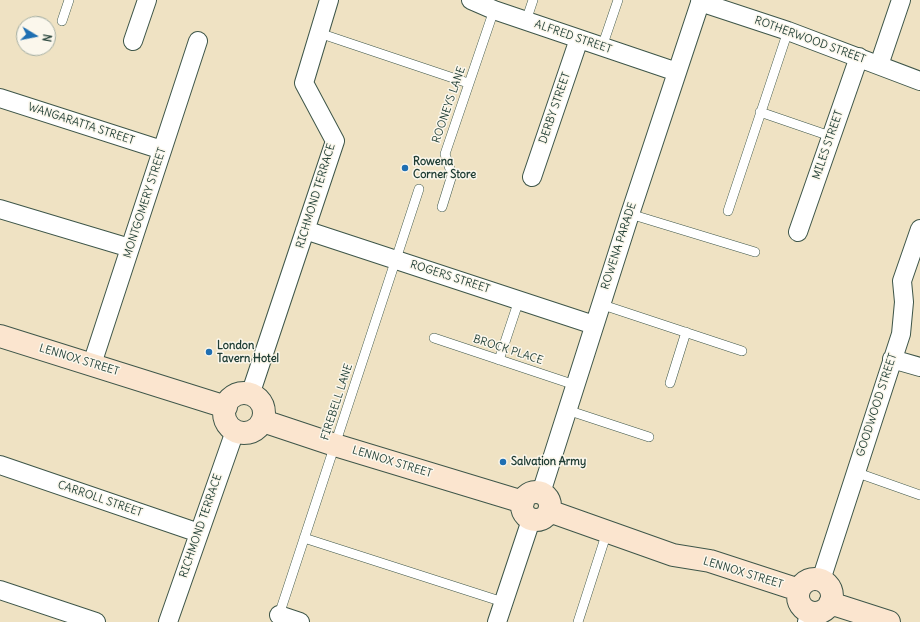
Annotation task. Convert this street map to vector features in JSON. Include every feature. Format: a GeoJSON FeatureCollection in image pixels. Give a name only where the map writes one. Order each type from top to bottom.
{"type":"FeatureCollection","features":[{"type":"Feature","properties":{"kind":"street"},"geometry":{"type":"LineString","coordinates":[[133,40],[147,0]]}},
{"type":"Feature","properties":{"kind":"street","name":"RICHMOND TERRACE"},"geometry":{"type":"LineString","coordinates":[[250,394],[335,140],[304,83],[329,0]]}},
{"type":"Feature","properties":{"kind":"street","name":"ALFRED STREET"},"geometry":{"type":"LineString","coordinates":[[471,0],[494,10],[676,72]]}},
{"type":"Feature","properties":{"kind":"street"},"geometry":{"type":"LineString","coordinates":[[879,65],[901,0]]}},
{"type":"Feature","properties":{"kind":"street","name":"ROTHERWOOD STREET"},"geometry":{"type":"LineString","coordinates":[[700,1],[788,31],[920,81]]}},
{"type":"Feature","properties":{"kind":"street","name":"ROWENA PARADE"},"geometry":{"type":"LineString","coordinates":[[496,622],[536,507],[600,304],[700,1]]}},
{"type":"Feature","properties":{"kind":"street","name":"DERBY STREET"},"geometry":{"type":"LineString","coordinates":[[532,176],[579,39]]}},
{"type":"Feature","properties":{"kind":"street","name":"MONTGOMERY STREET"},"geometry":{"type":"LineString","coordinates":[[92,364],[198,41]]}},
{"type":"Feature","properties":{"kind":"street","name":"MILES STREET"},"geometry":{"type":"LineString","coordinates":[[798,232],[830,136],[859,57]]}},
{"type":"Feature","properties":{"kind":"street","name":"WANGARATTA STREET"},"geometry":{"type":"LineString","coordinates":[[0,98],[162,150]]}},
{"type":"Feature","properties":{"kind":"street"},"geometry":{"type":"LineString","coordinates":[[0,210],[130,248]]}},
{"type":"Feature","properties":{"kind":"street","name":"GOODWOOD STREET"},"geometry":{"type":"LineString","coordinates":[[821,580],[901,334],[904,302],[902,281],[920,229]]}},
{"type":"Feature","properties":{"kind":"street","name":"ROGERS STREET"},"geometry":{"type":"LineString","coordinates":[[305,230],[594,325]]}},
{"type":"Feature","properties":{"kind":"street","name":"LENNOX STREET"},"geometry":{"type":"LineString","coordinates":[[0,336],[226,407]]}},
{"type":"Feature","properties":{"kind":"street"},"geometry":{"type":"LineString","coordinates":[[892,359],[920,368]]}},
{"type":"Feature","properties":{"kind":"street"},"geometry":{"type":"LineString","coordinates":[[244,393],[250,394],[261,402],[263,408],[263,420],[260,425],[251,432],[240,433],[235,430],[226,420],[226,407],[233,397],[244,393]]}},
{"type":"Feature","properties":{"kind":"street","name":"LENNOX STREET"},"geometry":{"type":"LineString","coordinates":[[263,420],[335,445],[536,507],[673,555],[710,561],[800,590]]}},
{"type":"Feature","properties":{"kind":"street","name":"RICHMOND TERRACE"},"geometry":{"type":"LineString","coordinates":[[168,622],[235,430]]}},
{"type":"Feature","properties":{"kind":"street","name":"CARROLL STREET"},"geometry":{"type":"LineString","coordinates":[[0,465],[199,533]]}},
{"type":"Feature","properties":{"kind":"street"},"geometry":{"type":"LineString","coordinates":[[811,580],[821,580],[830,587],[832,598],[825,610],[809,617],[806,610],[799,602],[800,590],[806,582],[811,580]]}},
{"type":"Feature","properties":{"kind":"street"},"geometry":{"type":"LineString","coordinates":[[0,590],[96,622]]}},
{"type":"Feature","properties":{"kind":"street"},"geometry":{"type":"LineString","coordinates":[[830,603],[889,622]]}},
{"type":"Feature","properties":{"kind":"street"},"geometry":{"type":"LineString","coordinates":[[278,618],[300,622]]}},
{"type":"Feature","properties":{"kind":"lane"},"geometry":{"type":"LineString","coordinates":[[62,21],[69,0]]}},
{"type":"Feature","properties":{"kind":"lane"},"geometry":{"type":"LineString","coordinates":[[526,21],[533,0]]}},
{"type":"Feature","properties":{"kind":"lane"},"geometry":{"type":"LineString","coordinates":[[602,47],[618,0]]}},
{"type":"Feature","properties":{"kind":"lane","name":"ROONEYS LANE"},"geometry":{"type":"LineString","coordinates":[[442,207],[452,175],[444,154],[494,10]]}},
{"type":"Feature","properties":{"kind":"lane"},"geometry":{"type":"LineString","coordinates":[[728,211],[788,31]]}},
{"type":"Feature","properties":{"kind":"lane"},"geometry":{"type":"LineString","coordinates":[[319,33],[468,83]]}},
{"type":"Feature","properties":{"kind":"lane"},"geometry":{"type":"LineString","coordinates":[[760,112],[830,136]]}},
{"type":"Feature","properties":{"kind":"lane","name":"FIREBELL LANE"},"geometry":{"type":"LineString","coordinates":[[278,618],[419,188]]}},
{"type":"Feature","properties":{"kind":"lane"},"geometry":{"type":"LineString","coordinates":[[630,214],[755,252]]}},
{"type":"Feature","properties":{"kind":"lane"},"geometry":{"type":"LineString","coordinates":[[499,360],[519,300]]}},
{"type":"Feature","properties":{"kind":"lane"},"geometry":{"type":"LineString","coordinates":[[600,304],[742,351]]}},
{"type":"Feature","properties":{"kind":"lane"},"geometry":{"type":"LineString","coordinates":[[670,383],[686,332]]}},
{"type":"Feature","properties":{"kind":"lane","name":"BROCK PLACE"},"geometry":{"type":"LineString","coordinates":[[434,338],[575,385]]}},
{"type":"Feature","properties":{"kind":"lane"},"geometry":{"type":"LineString","coordinates":[[567,410],[649,437]]}},
{"type":"Feature","properties":{"kind":"lane"},"geometry":{"type":"LineString","coordinates":[[855,472],[920,495]]}},
{"type":"Feature","properties":{"kind":"lane"},"geometry":{"type":"LineString","coordinates":[[578,622],[607,532]]}},
{"type":"Feature","properties":{"kind":"lane"},"geometry":{"type":"LineString","coordinates":[[304,538],[503,602]]}},
{"type":"Feature","properties":{"kind":"place","name":"Rowena Corner Store"},"geometry":{"type":"Point","coordinates":[405,168]}},
{"type":"Feature","properties":{"kind":"place","name":"London Tavern Hotel"},"geometry":{"type":"Point","coordinates":[209,352]}},
{"type":"Feature","properties":{"kind":"place","name":"Salvation Army"},"geometry":{"type":"Point","coordinates":[503,462]}}]}
